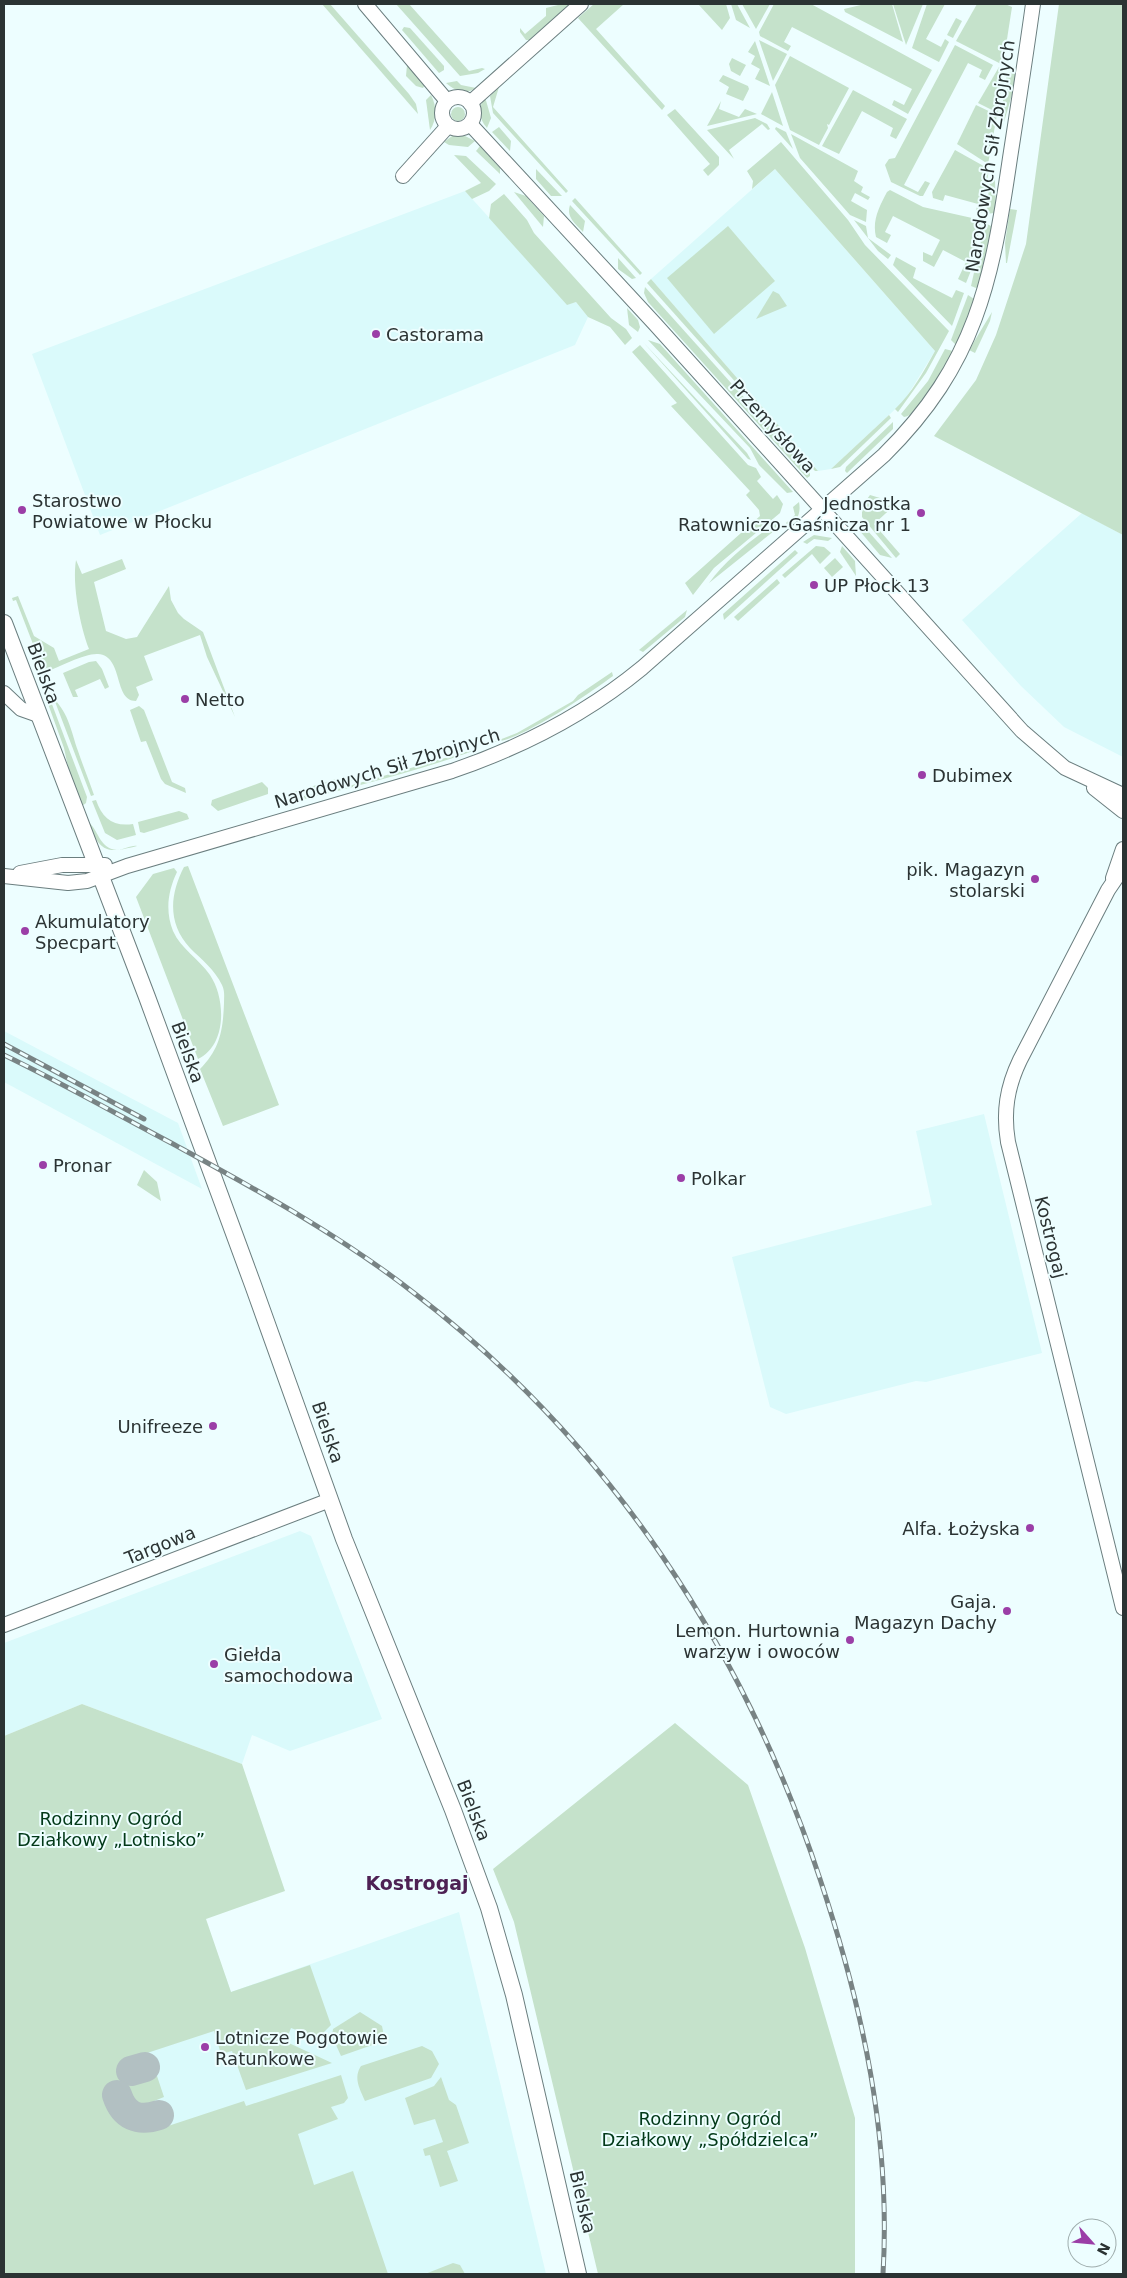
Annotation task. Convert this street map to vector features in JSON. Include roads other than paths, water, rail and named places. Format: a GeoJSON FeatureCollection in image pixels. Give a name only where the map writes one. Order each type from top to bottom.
{"type":"FeatureCollection","features":[{"type":"Feature","properties":{"kind":"main road","name":"Bielska"},"geometry":{"type":"LineString","coordinates":[[4,623],[208,1163],[372,1612],[453,1810],[489,1908],[514,1995],[579,2272]]}},
{"type":"Feature","properties":{"kind":"street"},"geometry":{"type":"LineString","coordinates":[[365,4],[447,101]]}},
{"type":"Feature","properties":{"kind":"street"},"geometry":{"type":"LineString","coordinates":[[470,103],[581,4]]}},
{"type":"Feature","properties":{"kind":"street","name":"Narodowych Sił Zbrojnych"},"geometry":{"type":"LineString","coordinates":[[4,876],[68,882],[87,881],[97,871],[127,866],[452,771],[503,753],[547,732],[631,678],[884,455],[916,421],[951,371],[975,321],[988,282],[998,239],[1033,4]]}},
{"type":"Feature","properties":{"kind":"street"},"geometry":{"type":"LineString","coordinates":[[459,97],[470,103],[474,113],[470,124],[459,130],[448,126],[442,116],[444,105],[447,101],[459,97]]}},
{"type":"Feature","properties":{"kind":"street","name":"Przemysłowa"},"geometry":{"type":"LineString","coordinates":[[470,124],[823,510],[1022,732],[1059,764],[1123,795]]}},
{"type":"Feature","properties":{"kind":"street"},"geometry":{"type":"LineString","coordinates":[[403,176],[448,126]]}},
{"type":"Feature","properties":{"kind":"street"},"geometry":{"type":"LineString","coordinates":[[4,694],[14,694],[28,688]]}},
{"type":"Feature","properties":{"kind":"street"},"geometry":{"type":"LineString","coordinates":[[4,694],[21,709],[38,715]]}},
{"type":"Feature","properties":{"kind":"street","name":"Przemysłowa"},"geometry":{"type":"LineString","coordinates":[[1071,771],[1123,811]]}},
{"type":"Feature","properties":{"kind":"street","name":"Kostrogaj"},"geometry":{"type":"LineString","coordinates":[[1123,849],[1108,890],[1014,1073],[1006,1098],[1005,1123],[1008,1142],[1123,1608]]}},
{"type":"Feature","properties":{"kind":"street","name":"Kostrogaj"},"geometry":{"type":"LineString","coordinates":[[1108,890],[1123,868]]}},
{"type":"Feature","properties":{"kind":"street","name":"Targowa"},"geometry":{"type":"LineString","coordinates":[[4,1625],[330,1500]]}},
{"type":"Feature","properties":{"kind":"railway"},"geometry":{"type":"LineString","coordinates":[[4,1044],[144,1119]]}},
{"type":"Feature","properties":{"kind":"railway"},"geometry":{"type":"LineString","coordinates":[[4,1055],[90,1099],[267,1196],[357,1252],[414,1293],[484,1351],[549,1415],[608,1483],[662,1555],[710,1631],[752,1711],[789,1794],[820,1879],[835,1927],[861,2025],[878,2123],[883,2173],[883,2274]]}},
{"type":"Feature","properties":{"kind":"place","name":"Castorama"},"geometry":{"type":"Point","coordinates":[376,334]}},
{"type":"Feature","properties":{"kind":"place","name":"Starostwo Powiatowe w Płocku"},"geometry":{"type":"Point","coordinates":[22,510]}},
{"type":"Feature","properties":{"kind":"place","name":"Jednostka Ratowniczo-Gaśnicza nr 1"},"geometry":{"type":"Point","coordinates":[921,513]}},
{"type":"Feature","properties":{"kind":"place","name":"UP Płock 13"},"geometry":{"type":"Point","coordinates":[814,585]}},
{"type":"Feature","properties":{"kind":"place","name":"Netto"},"geometry":{"type":"Point","coordinates":[185,699]}},
{"type":"Feature","properties":{"kind":"place","name":"Dubimex"},"geometry":{"type":"Point","coordinates":[922,775]}},
{"type":"Feature","properties":{"kind":"place","name":"pik. Magazyn stolarski"},"geometry":{"type":"Point","coordinates":[1035,879]}},
{"type":"Feature","properties":{"kind":"place","name":"Akumulatory Specpart"},"geometry":{"type":"Point","coordinates":[25,931]}},
{"type":"Feature","properties":{"kind":"place","name":"Pronar"},"geometry":{"type":"Point","coordinates":[43,1165]}},
{"type":"Feature","properties":{"kind":"place","name":"Polkar"},"geometry":{"type":"Point","coordinates":[681,1178]}},
{"type":"Feature","properties":{"kind":"place","name":"Unifreeze"},"geometry":{"type":"Point","coordinates":[213,1426]}},
{"type":"Feature","properties":{"kind":"place","name":"Alfa. Łożyska"},"geometry":{"type":"Point","coordinates":[1030,1528]}},
{"type":"Feature","properties":{"kind":"place","name":"Gaja. Magazyn Dachy"},"geometry":{"type":"Point","coordinates":[1007,1611]}},
{"type":"Feature","properties":{"kind":"place","name":"Lemon. Hurtownia warzyw i owoców"},"geometry":{"type":"Point","coordinates":[850,1640]}},
{"type":"Feature","properties":{"kind":"place","name":"Giełda samochodowa"},"geometry":{"type":"Point","coordinates":[214,1664]}},
{"type":"Feature","properties":{"kind":"place","name":"Lotnicze Pogotowie Ratunkowe"},"geometry":{"type":"Point","coordinates":[205,2047]}},
{"type":"Feature","properties":{"kind":"district","name":"Kostrogaj"},"geometry":{"type":"Point","coordinates":[417,1883]}},
{"type":"Feature","properties":{"kind":"park label","name":"Rodzinny Ogród Działkowy „Lotnisko”"},"geometry":{"type":"Point","coordinates":[111,1828]}},
{"type":"Feature","properties":{"kind":"park label","name":"Rodzinny Ogród Działkowy „Spółdzielca”"},"geometry":{"type":"Point","coordinates":[710,2128]}}]}
